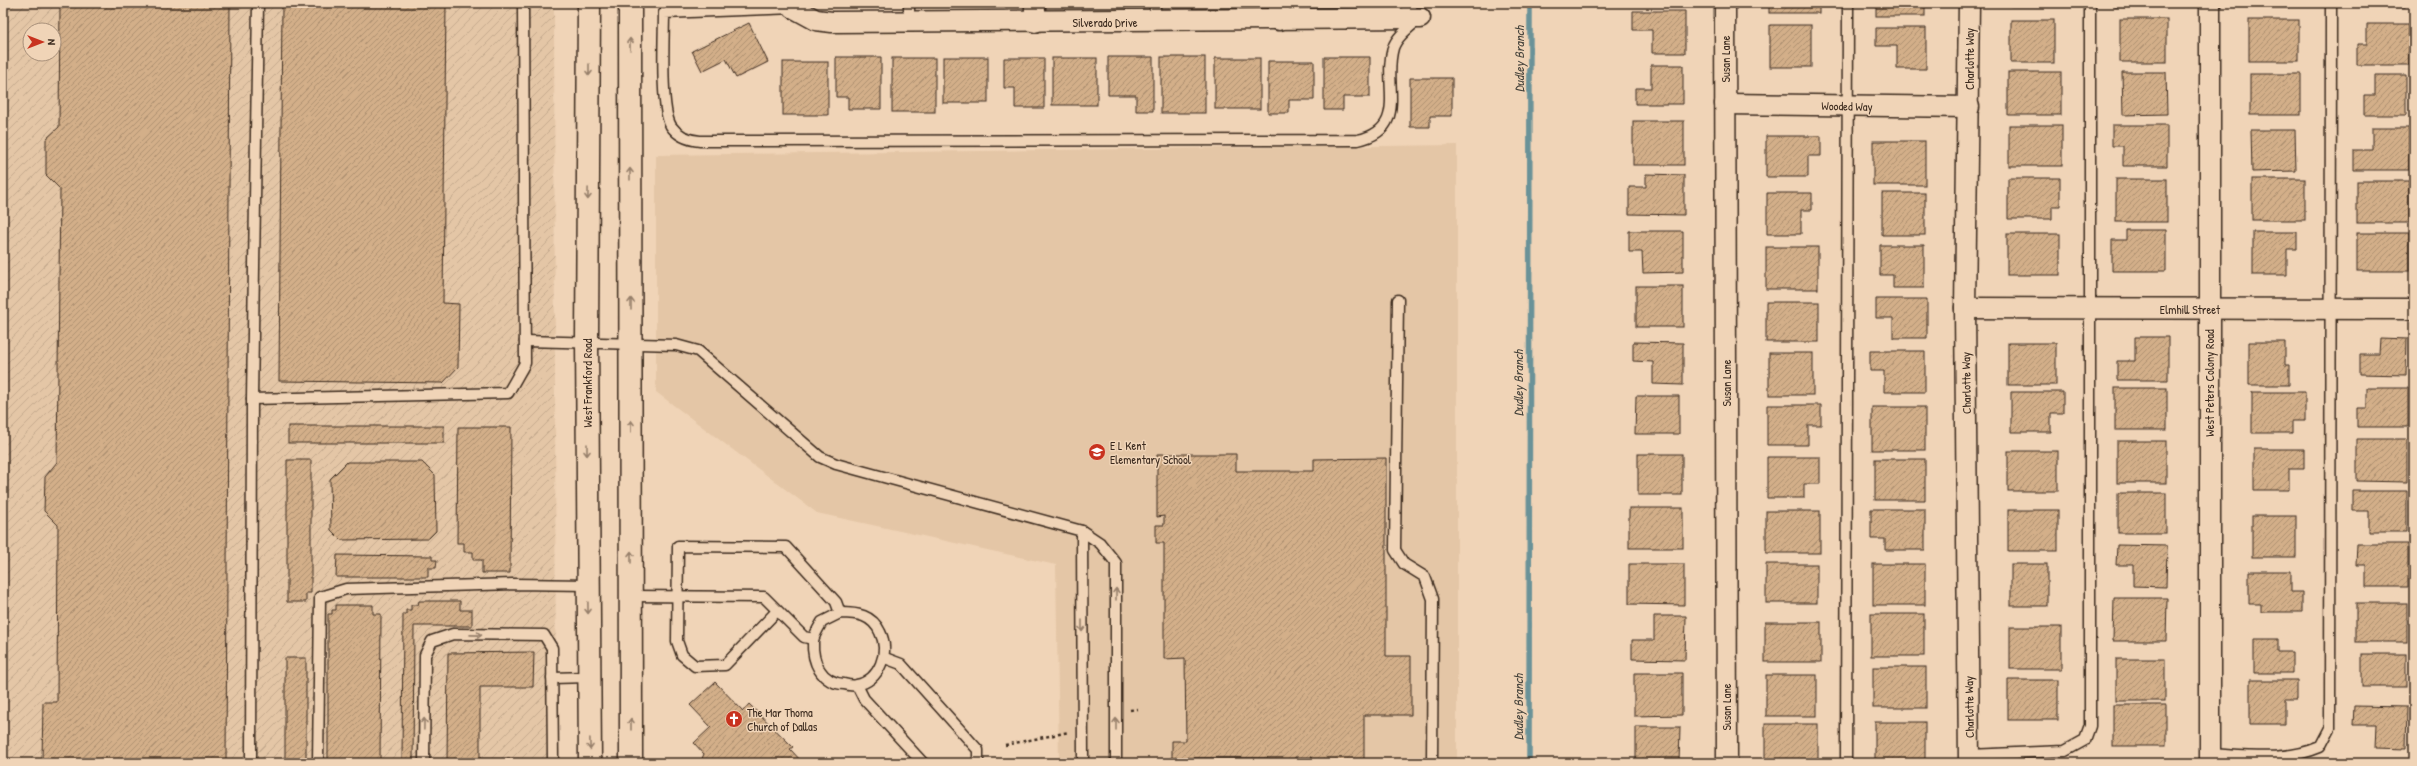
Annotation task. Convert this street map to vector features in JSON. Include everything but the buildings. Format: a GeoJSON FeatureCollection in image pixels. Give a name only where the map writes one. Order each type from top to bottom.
{"type":"FeatureCollection","features":[{"type":"Feature","properties":{"kind":"main road","name":"West Frankford Road"},"geometry":{"type":"LineString","coordinates":[[589,3],[587,341],[590,763]]}},
{"type":"Feature","properties":{"kind":"main road"},"geometry":{"type":"LineString","coordinates":[[630,3],[631,763]]}},
{"type":"Feature","properties":{"kind":"street","name":"Susan Lane"},"geometry":{"type":"LineString","coordinates":[[1725,3],[1727,763]]}},
{"type":"Feature","properties":{"kind":"street","name":"Charlotte Way"},"geometry":{"type":"LineString","coordinates":[[1969,3],[1969,107],[1965,308],[1969,759]]}},
{"type":"Feature","properties":{"kind":"street","name":"West Peters Colony Road"},"geometry":{"type":"LineString","coordinates":[[2210,3],[2210,759]]}},
{"type":"Feature","properties":{"kind":"street","name":"Silverado Drive"},"geometry":{"type":"LineString","coordinates":[[793,6],[816,20],[832,22],[909,13],[1279,11],[1420,18]]}},
{"type":"Feature","properties":{"kind":"street","name":"Wooded Way"},"geometry":{"type":"LineString","coordinates":[[1725,104],[1969,107]]}},
{"type":"Feature","properties":{"kind":"street","name":"Elmhill Street"},"geometry":{"type":"LineString","coordinates":[[1965,308],[2414,309]]}},
{"type":"Feature","properties":{"kind":"lane"},"geometry":{"type":"LineString","coordinates":[[251,763],[252,399],[258,3]]}},
{"type":"Feature","properties":{"kind":"lane"},"geometry":{"type":"LineString","coordinates":[[252,399],[508,393],[525,363],[523,3]]}},
{"type":"Feature","properties":{"kind":"lane"},"geometry":{"type":"LineString","coordinates":[[793,6],[664,8],[665,106],[671,126],[682,137],[700,141],[1358,140],[1379,133],[1387,121],[1390,112],[1390,61],[1393,47],[1400,36],[1420,18],[1404,3]]}},
{"type":"Feature","properties":{"kind":"lane"},"geometry":{"type":"LineString","coordinates":[[1846,763],[1848,3]]}},
{"type":"Feature","properties":{"kind":"lane"},"geometry":{"type":"LineString","coordinates":[[1969,759],[2065,751],[2086,740],[2088,733],[2090,3]]}},
{"type":"Feature","properties":{"kind":"lane"},"geometry":{"type":"LineString","coordinates":[[2210,759],[2298,755],[2320,747],[2330,728],[2332,309],[2331,3]]}},
{"type":"Feature","properties":{"kind":"lane"},"geometry":{"type":"LineString","coordinates":[[1398,300],[1395,550],[1404,564],[1425,577],[1433,599],[1432,763]]}},
{"type":"Feature","properties":{"kind":"lane"},"geometry":{"type":"LineString","coordinates":[[525,341],[587,341],[676,345],[698,351],[820,457],[836,464],[1082,531],[1100,543],[1116,563],[1116,763]]}},
{"type":"Feature","properties":{"kind":"lane"},"geometry":{"type":"LineString","coordinates":[[1082,531],[1083,763]]}},
{"type":"Feature","properties":{"kind":"lane"},"geometry":{"type":"LineString","coordinates":[[778,611],[725,665],[695,666],[682,655],[677,641],[678,546],[786,547],[836,602],[840,613]]}},
{"type":"Feature","properties":{"kind":"lane"},"geometry":{"type":"LineString","coordinates":[[318,763],[320,597],[346,589],[514,584],[588,585]]}},
{"type":"Feature","properties":{"kind":"lane"},"geometry":{"type":"LineString","coordinates":[[631,596],[764,597],[804,637],[813,639]]}},
{"type":"Feature","properties":{"kind":"lane"},"geometry":{"type":"LineString","coordinates":[[840,613],[858,613],[875,623],[883,638],[885,658],[874,675],[857,685],[837,684],[822,675],[814,659],[813,639],[822,622],[840,613]]}},
{"type":"Feature","properties":{"kind":"lane"},"geometry":{"type":"LineString","coordinates":[[424,763],[425,655],[432,641],[453,634],[544,635],[552,648],[553,763]]}},
{"type":"Feature","properties":{"kind":"lane"},"geometry":{"type":"LineString","coordinates":[[885,658],[901,664],[978,750],[978,763]]}},
{"type":"Feature","properties":{"kind":"lane"},"geometry":{"type":"LineString","coordinates":[[552,678],[589,677]]}},
{"type":"Feature","properties":{"kind":"lane"},"geometry":{"type":"LineString","coordinates":[[857,685],[864,700],[923,763]]}},
{"type":"Feature","properties":{"kind":"shaded area"},"geometry":{"type":"Polygon","coordinates":[[[3,3],[554,3],[556,763],[3,763],[3,3]]]}},
{"type":"Feature","properties":{"kind":"shaded area","name":"E L Kent Elementary School"},"geometry":{"type":"Polygon","coordinates":[[[1457,145],[1457,763],[1059,763],[1056,565],[817,513],[656,392],[656,155],[1457,145]]]}},
{"type":"Feature","properties":{"kind":"waterway","name":"Dudley Branch"},"geometry":{"type":"LineString","coordinates":[[1529,763],[1530,3]]}},
{"type":"Feature","properties":{"kind":"place","name":"E L Kent Elementary School"},"geometry":{"type":"Point","coordinates":[1097,452]}},
{"type":"Feature","properties":{"kind":"place","name":"The Mar Thoma Church of Dallas"},"geometry":{"type":"Point","coordinates":[734,719]}}]}
